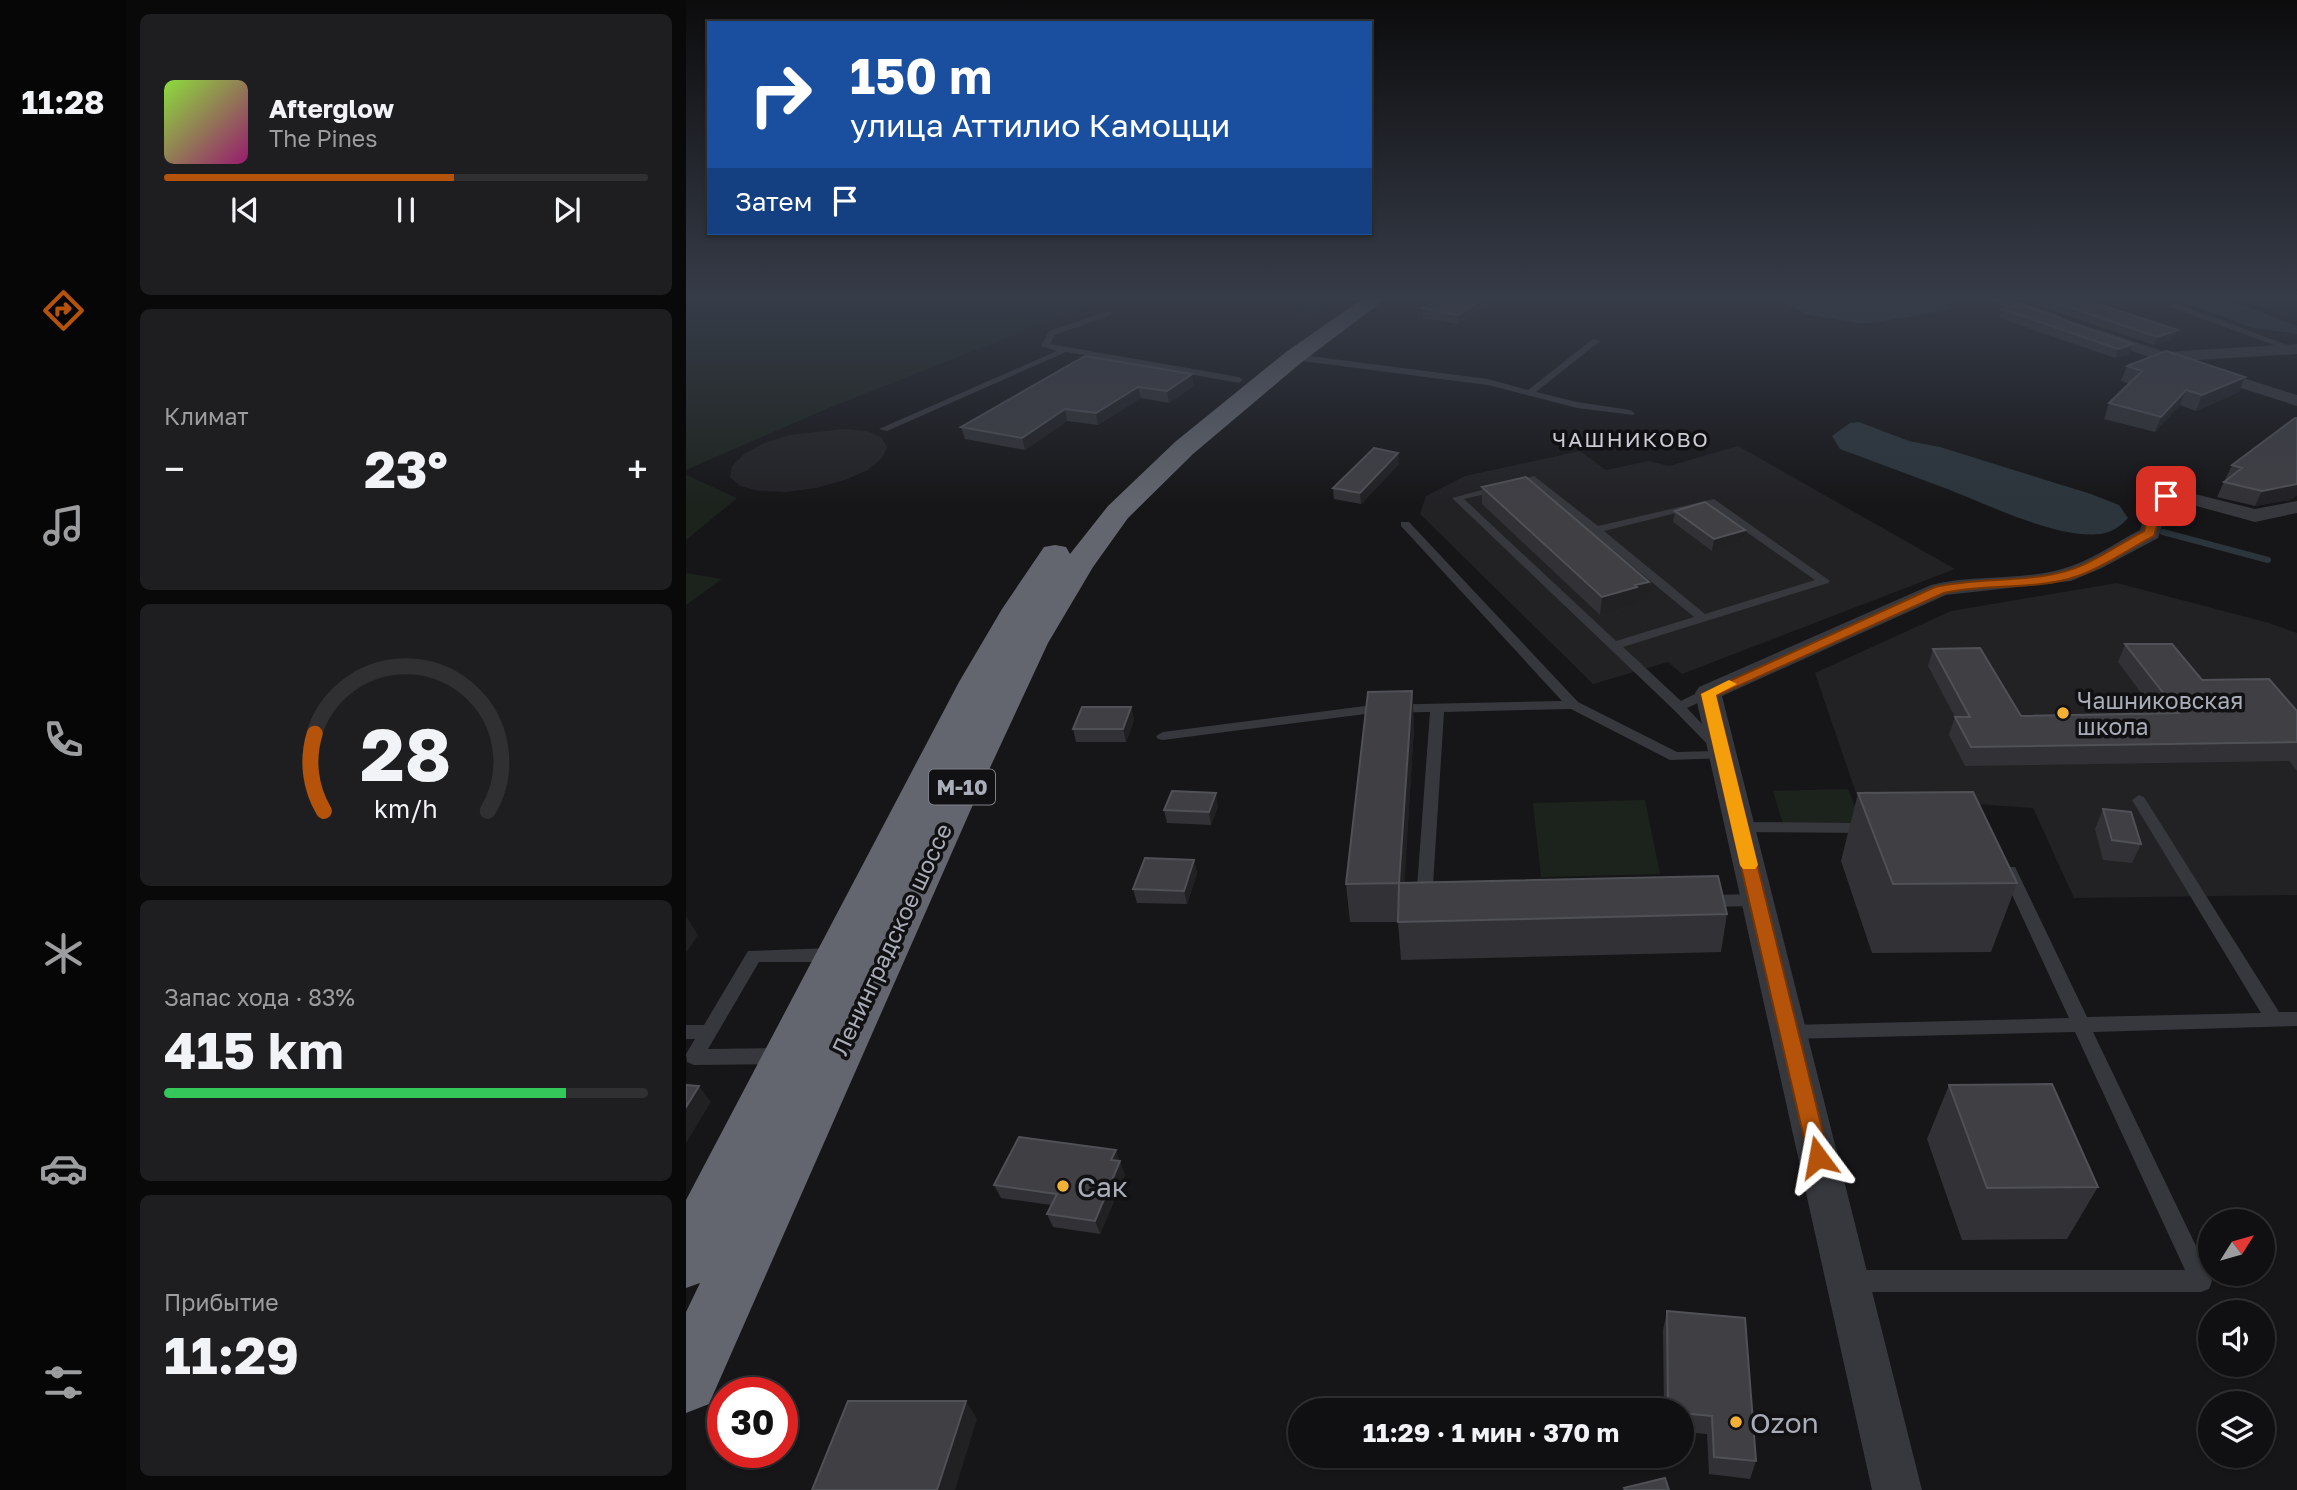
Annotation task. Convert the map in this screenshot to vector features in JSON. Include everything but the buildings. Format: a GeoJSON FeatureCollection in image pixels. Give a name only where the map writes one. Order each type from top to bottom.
{"type":"FeatureCollection","features":[{"type":"Feature","properties":{"kind":"highway","name":"Ленинградское шоссе"},"geometry":{"type":"LineString","coordinates":[[686,1260],[977,682],[1049,563],[1077,525],[1133,468],[1258,367]]}},
{"type":"Feature","properties":{"kind":"highway","name":"Ленинградское шоссе"},"geometry":{"type":"LineString","coordinates":[[686,1381],[955,800],[1051,610],[1091,547],[1131,498],[1184,448],[1282,367]]}},
{"type":"Feature","properties":{"kind":"street"},"geometry":{"type":"LineString","coordinates":[[2193,367],[2297,401]]}},
{"type":"Feature","properties":{"kind":"street"},"geometry":{"type":"LineString","coordinates":[[1897,1490],[1723,755],[1693,700],[1940,590],[1973,583],[2054,578],[2074,573],[2150,533],[2159,499],[2163,497],[2182,497],[2251,516],[2297,507]]}},
{"type":"Feature","properties":{"kind":"lane"},"geometry":{"type":"LineString","coordinates":[[884,429],[1027,367]]}},
{"type":"Feature","properties":{"kind":"lane"},"geometry":{"type":"LineString","coordinates":[[1157,367],[1239,380]]}},
{"type":"Feature","properties":{"kind":"lane"},"geometry":{"type":"LineString","coordinates":[[1368,367],[1488,382],[1577,405],[1630,413]]}},
{"type":"Feature","properties":{"kind":"lane"},"geometry":{"type":"LineString","coordinates":[[1530,392],[1563,367]]}},
{"type":"Feature","properties":{"kind":"lane"},"geometry":{"type":"LineString","coordinates":[[1693,700],[1614,646],[1457,498],[1534,479],[1702,618]]}},
{"type":"Feature","properties":{"kind":"lane"},"geometry":{"type":"LineString","coordinates":[[1595,530],[1710,501],[1824,581],[1614,646]]}},
{"type":"Feature","properties":{"kind":"lane"},"geometry":{"type":"LineString","coordinates":[[1405,524],[1573,705],[1675,757],[1723,755]]}},
{"type":"Feature","properties":{"kind":"lane"},"geometry":{"type":"LineString","coordinates":[[1163,736],[1373,709],[1573,705]]}},
{"type":"Feature","properties":{"kind":"lane"},"geometry":{"type":"LineString","coordinates":[[1437,708],[1424,905],[1438,905]]}},
{"type":"Feature","properties":{"kind":"lane"},"geometry":{"type":"LineString","coordinates":[[2138,800],[2274,1019]]}},
{"type":"Feature","properties":{"kind":"lane"},"geometry":{"type":"LineString","coordinates":[[1740,827],[1892,828]]}},
{"type":"Feature","properties":{"kind":"lane"},"geometry":{"type":"LineString","coordinates":[[1847,1281],[2201,1282],[2000,853]]}},
{"type":"Feature","properties":{"kind":"lane"},"geometry":{"type":"LineString","coordinates":[[1686,901],[1758,900]]}},
{"type":"Feature","properties":{"kind":"lane"},"geometry":{"type":"LineString","coordinates":[[789,1055],[694,1057],[754,956],[840,954]]}},
{"type":"Feature","properties":{"kind":"lane"},"geometry":{"type":"LineString","coordinates":[[1789,1032],[2297,1019]]}},
{"type":"Feature","properties":{"kind":"lane"},"geometry":{"type":"LineString","coordinates":[[686,1032],[708,1032]]}},
{"type":"Feature","properties":{"kind":"shaded area"},"geometry":{"type":"Polygon","coordinates":[[[686,367],[934,367],[831,407],[686,470],[686,367]]]}},
{"type":"Feature","properties":{"kind":"shaded area"},"geometry":{"type":"Polygon","coordinates":[[[1859,422],[1909,441],[1940,447],[2091,494],[2119,505],[2128,518],[2109,532],[2101,534],[2083,534],[2042,526],[1840,449],[1832,436],[1850,423],[1859,422]]]}},
{"type":"Feature","properties":{"kind":"shaded area"},"geometry":{"type":"Polygon","coordinates":[[[844,429],[866,431],[881,437],[887,447],[882,458],[868,470],[845,480],[786,492],[759,491],[740,486],[730,477],[732,466],[744,454],[764,443],[790,435],[844,429]]]}},
{"type":"Feature","properties":{"kind":"shaded area"},"geometry":{"type":"Polygon","coordinates":[[[1738,446],[1955,569],[1682,674],[1668,662],[1593,684],[1420,514],[1426,496],[1465,476],[1580,451],[1606,470],[1649,461],[1669,466],[1738,446]]]}},
{"type":"Feature","properties":{"kind":"shaded area"},"geometry":{"type":"Polygon","coordinates":[[[686,475],[737,498],[686,540],[686,475]]]}},
{"type":"Feature","properties":{"kind":"shaded area"},"geometry":{"type":"Polygon","coordinates":[[[686,573],[722,579],[686,605],[686,573]]]}},
{"type":"Feature","properties":{"kind":"shaded area","name":"Чашниковская школа"},"geometry":{"type":"Polygon","coordinates":[[[2117,583],[2269,623],[2297,633],[2297,895],[2074,898],[2033,808],[1857,796],[1815,673],[1951,611],[2117,583]]]}},
{"type":"Feature","properties":{"kind":"shaded area"},"geometry":{"type":"Polygon","coordinates":[[[1848,789],[1861,822],[1783,824],[1773,791],[1848,789]]]}},
{"type":"Feature","properties":{"kind":"shaded area"},"geometry":{"type":"Polygon","coordinates":[[[1645,800],[1660,874],[1541,877],[1533,803],[1645,800]]]}},
{"type":"Feature","properties":{"kind":"waterway"},"geometry":{"type":"LineString","coordinates":[[2163,532],[2268,560]]}},
{"type":"Feature","properties":{"kind":"slow traffic"},"geometry":{"type":"LineString","coordinates":[[1729,684],[1708,694],[1749,865]]}},
{"type":"Feature","properties":{"kind":"place","name":"Чашниковская школа"},"geometry":{"type":"Point","coordinates":[2063,713]}},
{"type":"Feature","properties":{"kind":"place","name":"Сак"},"geometry":{"type":"Point","coordinates":[1063,1186]}},
{"type":"Feature","properties":{"kind":"place","name":"Ozon"},"geometry":{"type":"Point","coordinates":[1736,1422]}},
{"type":"Feature","properties":{"kind":"district","name":"ЧАШНИКОВО"},"geometry":{"type":"Point","coordinates":[1631,439]}},
{"type":"Feature","properties":{"kind":"route"},"geometry":{"type":"LineString","coordinates":[[1818,1157],[1708,694],[1940,590],[1980,582],[2054,578],[2074,573],[2150,533],[2159,499],[2166,496]]}}]}
